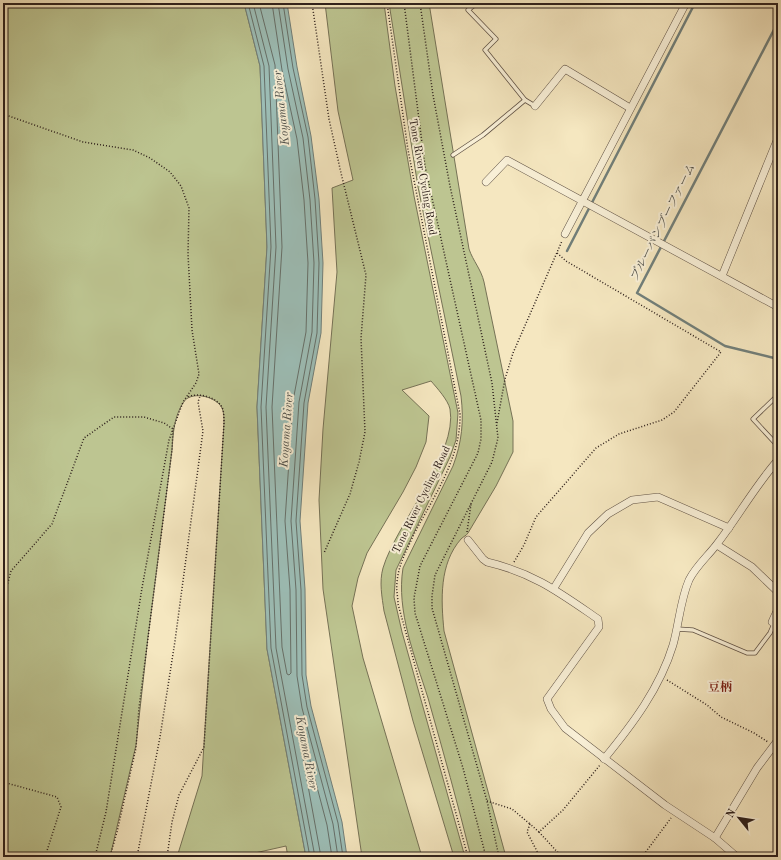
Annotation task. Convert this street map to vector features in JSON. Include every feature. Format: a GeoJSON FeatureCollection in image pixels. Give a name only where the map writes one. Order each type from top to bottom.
{"type":"FeatureCollection","features":[{"type":"Feature","properties":{"kind":"street"},"geometry":{"type":"LineString","coordinates":[[565,234],[686,3]]}},
{"type":"Feature","properties":{"kind":"street"},"geometry":{"type":"LineString","coordinates":[[535,106],[565,70],[630,108]]}},
{"type":"Feature","properties":{"kind":"street"},"geometry":{"type":"LineString","coordinates":[[722,276],[778,138]]}},
{"type":"Feature","properties":{"kind":"street"},"geometry":{"type":"LineString","coordinates":[[486,182],[508,160],[778,307]]}},
{"type":"Feature","properties":{"kind":"street"},"geometry":{"type":"LineString","coordinates":[[604,759],[652,694],[673,644],[690,579],[717,545],[778,460]]}},
{"type":"Feature","properties":{"kind":"street"},"geometry":{"type":"LineString","coordinates":[[554,588],[588,533],[608,514],[632,500],[658,497],[729,528]]}},
{"type":"Feature","properties":{"kind":"street"},"geometry":{"type":"LineString","coordinates":[[468,540],[487,562],[520,571],[554,588],[598,619],[599,627],[547,699],[551,710],[565,728],[604,759],[676,812],[715,838],[737,857]]}},
{"type":"Feature","properties":{"kind":"street"},"geometry":{"type":"LineString","coordinates":[[717,545],[752,567],[778,592]]}},
{"type":"Feature","properties":{"kind":"street"},"geometry":{"type":"LineString","coordinates":[[776,625],[772,622],[772,619],[778,609]]}},
{"type":"Feature","properties":{"kind":"street"},"geometry":{"type":"LineString","coordinates":[[715,838],[757,768],[776,743]]}},
{"type":"Feature","properties":{"kind":"lane"},"geometry":{"type":"LineString","coordinates":[[477,3],[468,10],[496,39],[485,50],[525,100],[535,106]]}},
{"type":"Feature","properties":{"kind":"lane"},"geometry":{"type":"LineString","coordinates":[[453,155],[483,135],[525,100]]}},
{"type":"Feature","properties":{"kind":"lane"},"geometry":{"type":"LineString","coordinates":[[778,395],[753,419],[778,446]]}},
{"type":"Feature","properties":{"kind":"lane"},"geometry":{"type":"LineString","coordinates":[[676,629],[693,630],[747,653],[755,653],[776,625]]}},
{"type":"Feature","properties":{"kind":"path"},"geometry":{"type":"LineString","coordinates":[[312,3],[329,119],[366,275],[361,338],[365,432],[359,462],[350,494],[324,553]]}},
{"type":"Feature","properties":{"kind":"path","name":"Tone River Cycling Road"},"geometry":{"type":"LineString","coordinates":[[387,3],[408,150],[460,414],[457,445],[449,467],[400,564],[397,582],[398,604],[468,857]]}},
{"type":"Feature","properties":{"kind":"path"},"geometry":{"type":"LineString","coordinates":[[404,3],[425,166],[481,420],[481,439],[478,453],[420,566],[414,598],[415,613],[463,768],[486,857]]}},
{"type":"Feature","properties":{"kind":"path"},"geometry":{"type":"LineString","coordinates":[[420,3],[433,95],[450,186],[492,383],[498,438],[496,453],[435,576],[432,608],[487,801],[499,857]]}},
{"type":"Feature","properties":{"kind":"path"},"geometry":{"type":"LineString","coordinates":[[3,114],[83,142],[133,150],[150,158],[170,172],[181,186],[189,208],[188,262],[192,330],[199,374],[196,383],[183,402],[169,440],[142,588],[106,812],[95,857]]}},
{"type":"Feature","properties":{"kind":"path"},"geometry":{"type":"LineString","coordinates":[[497,425],[505,380],[513,353],[565,234]]}},
{"type":"Feature","properties":{"kind":"path"},"geometry":{"type":"LineString","coordinates":[[510,568],[524,545],[536,517],[596,448],[619,434],[662,420],[674,412],[720,352],[566,261],[557,253]]}},
{"type":"Feature","properties":{"kind":"path"},"geometry":{"type":"LineString","coordinates":[[167,857],[172,822],[179,795],[204,747],[224,423],[222,408],[215,401],[200,396],[186,398]]}},
{"type":"Feature","properties":{"kind":"path"},"geometry":{"type":"LineString","coordinates":[[136,857],[160,737],[175,641],[202,431],[198,402],[200,396]]}},
{"type":"Feature","properties":{"kind":"path"},"geometry":{"type":"LineString","coordinates":[[3,601],[11,571],[52,524],[84,438],[114,417],[144,417],[164,423],[173,429]]}},
{"type":"Feature","properties":{"kind":"path"},"geometry":{"type":"LineString","coordinates":[[108,857],[111,853],[117,832],[136,748],[139,708],[172,450],[173,429]]}},
{"type":"Feature","properties":{"kind":"path"},"geometry":{"type":"LineString","coordinates":[[468,540],[467,531],[471,503]]}},
{"type":"Feature","properties":{"kind":"path"},"geometry":{"type":"LineString","coordinates":[[660,676],[707,705],[721,717],[776,743]]}},
{"type":"Feature","properties":{"kind":"path"},"geometry":{"type":"LineString","coordinates":[[539,832],[562,810],[604,759]]}},
{"type":"Feature","properties":{"kind":"path"},"geometry":{"type":"LineString","coordinates":[[3,782],[57,797],[62,806],[45,857]]}},
{"type":"Feature","properties":{"kind":"path"},"geometry":{"type":"LineString","coordinates":[[487,801],[512,809],[539,832],[562,857]]}},
{"type":"Feature","properties":{"kind":"path"},"geometry":{"type":"LineString","coordinates":[[642,857],[676,812]]}},
{"type":"Feature","properties":{"kind":"path"},"geometry":{"type":"LineString","coordinates":[[530,824],[527,832],[540,857]]}},
{"type":"Feature","properties":{"kind":"green space"},"geometry":{"type":"Polygon","coordinates":[[[3,3],[244,3],[260,66],[267,247],[257,407],[267,649],[306,857],[288,857],[286,846],[237,857],[177,857],[202,776],[224,423],[223,411],[219,404],[209,398],[197,396],[186,399],[180,408],[174,426],[136,745],[110,857],[3,857],[3,3]]]}},
{"type":"Feature","properties":{"kind":"green space"},"geometry":{"type":"Polygon","coordinates":[[[325,3],[384,3],[395,86],[414,196],[458,413],[456,440],[450,457],[396,570],[394,597],[402,632],[465,857],[454,857],[413,721],[384,611],[381,590],[383,568],[390,550],[436,467],[445,447],[450,427],[449,406],[442,394],[431,381],[402,390],[429,416],[426,442],[416,467],[403,492],[367,553],[358,578],[352,606],[363,658],[422,857],[362,857],[323,589],[319,500],[323,429],[337,272],[332,188],[353,180],[338,111],[325,3]]]}},
{"type":"Feature","properties":{"kind":"green space"},"geometry":{"type":"Polygon","coordinates":[[[389,3],[429,3],[469,249],[484,282],[513,421],[513,452],[496,486],[468,533],[461,539],[454,549],[445,571],[442,595],[444,631],[506,857],[471,857],[434,718],[404,617],[402,601],[403,568],[453,466],[462,431],[462,414],[461,396],[418,187],[389,3]]]}},
{"type":"Feature","properties":{"kind":"water","name":"Koyama River"},"geometry":{"type":"Polygon","coordinates":[[[244,3],[287,3],[297,67],[311,136],[319,199],[323,263],[321,333],[308,403],[300,521],[305,589],[306,675],[311,706],[342,822],[347,857],[306,857],[267,649],[257,407],[267,247],[260,66],[244,3]]]}},
{"type":"Feature","properties":{"kind":"waterway"},"geometry":{"type":"LineString","coordinates":[[567,251],[695,3]]}},
{"type":"Feature","properties":{"kind":"waterway","name":"ブルーバンブーファーム"},"geometry":{"type":"LineString","coordinates":[[778,22],[637,293],[725,346],[778,359]]}},
{"type":"Feature","properties":{"kind":"district","name":"豆柄"},"geometry":{"type":"Point","coordinates":[720,688]}}]}
